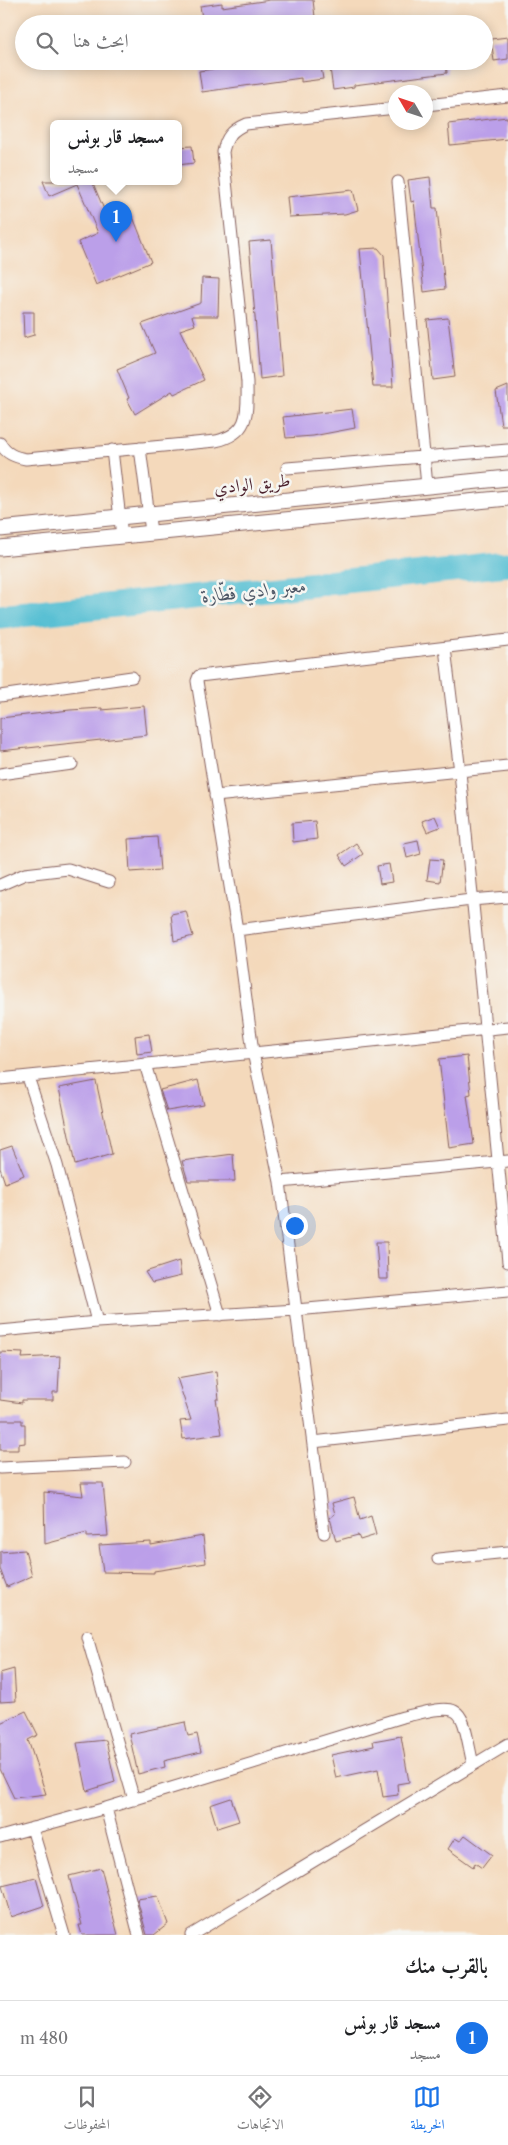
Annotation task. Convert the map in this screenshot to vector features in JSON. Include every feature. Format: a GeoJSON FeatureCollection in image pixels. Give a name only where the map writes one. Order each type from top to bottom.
{"type":"FeatureCollection","features":[{"type":"Feature","properties":{"kind":"main road","name":"طريق الوادي"},"geometry":{"type":"LineString","coordinates":[[0,529],[508,478]]}},
{"type":"Feature","properties":{"kind":"main road"},"geometry":{"type":"LineString","coordinates":[[0,548],[508,498]]}},
{"type":"Feature","properties":{"kind":"street"},"geometry":{"type":"LineString","coordinates":[[433,104],[508,96]]}},
{"type":"Feature","properties":{"kind":"street"},"geometry":{"type":"LineString","coordinates":[[0,443],[4,450],[15,457],[26,459],[226,439],[235,434],[244,423],[247,412],[246,363],[223,152],[228,136],[235,129],[246,124],[388,109]]}},
{"type":"Feature","properties":{"kind":"street"},"geometry":{"type":"LineString","coordinates":[[398,182],[427,486]]}},
{"type":"Feature","properties":{"kind":"street"},"geometry":{"type":"LineString","coordinates":[[140,448],[151,532]]}},
{"type":"Feature","properties":{"kind":"street"},"geometry":{"type":"LineString","coordinates":[[112,450],[122,536]]}},
{"type":"Feature","properties":{"kind":"street"},"geometry":{"type":"LineString","coordinates":[[287,468],[508,450]]}},
{"type":"Feature","properties":{"kind":"street"},"geometry":{"type":"LineString","coordinates":[[324,1533],[280,1182],[253,1052],[237,930],[197,681],[200,676],[508,640]]}},
{"type":"Feature","properties":{"kind":"street"},"geometry":{"type":"LineString","coordinates":[[445,648],[460,772],[485,1029],[503,1162],[508,1262]]}},
{"type":"Feature","properties":{"kind":"street"},"geometry":{"type":"LineString","coordinates":[[0,696],[132,678]]}},
{"type":"Feature","properties":{"kind":"street"},"geometry":{"type":"LineString","coordinates":[[0,774],[72,764]]}},
{"type":"Feature","properties":{"kind":"street"},"geometry":{"type":"LineString","coordinates":[[215,796],[508,766]]}},
{"type":"Feature","properties":{"kind":"street"},"geometry":{"type":"LineString","coordinates":[[0,885],[25,874],[68,869],[109,882]]}},
{"type":"Feature","properties":{"kind":"street"},"geometry":{"type":"LineString","coordinates":[[237,930],[508,897]]}},
{"type":"Feature","properties":{"kind":"street"},"geometry":{"type":"LineString","coordinates":[[0,1079],[508,1027]]}},
{"type":"Feature","properties":{"kind":"street"},"geometry":{"type":"LineString","coordinates":[[146,1064],[220,1315]]}},
{"type":"Feature","properties":{"kind":"street"},"geometry":{"type":"LineString","coordinates":[[28,1077],[57,1165],[97,1322]]}},
{"type":"Feature","properties":{"kind":"street"},"geometry":{"type":"LineString","coordinates":[[280,1182],[503,1162]]}},
{"type":"Feature","properties":{"kind":"street"},"geometry":{"type":"LineString","coordinates":[[0,1332],[97,1322],[296,1310],[508,1291]]}},
{"type":"Feature","properties":{"kind":"street"},"geometry":{"type":"LineString","coordinates":[[313,1442],[508,1420]]}},
{"type":"Feature","properties":{"kind":"street"},"geometry":{"type":"LineString","coordinates":[[0,1468],[125,1462]]}},
{"type":"Feature","properties":{"kind":"street"},"geometry":{"type":"LineString","coordinates":[[438,1559],[508,1552]]}},
{"type":"Feature","properties":{"kind":"street"},"geometry":{"type":"LineString","coordinates":[[87,1637],[134,1800]]}},
{"type":"Feature","properties":{"kind":"street"},"geometry":{"type":"LineString","coordinates":[[0,1837],[134,1800],[403,1717],[443,1707],[454,1710],[463,1717],[473,1765]]}},
{"type":"Feature","properties":{"kind":"street"},"geometry":{"type":"LineString","coordinates":[[191,1935],[508,1744]]}},
{"type":"Feature","properties":{"kind":"street"},"geometry":{"type":"LineString","coordinates":[[106,1808],[138,1935]]}},
{"type":"Feature","properties":{"kind":"street"},"geometry":{"type":"LineString","coordinates":[[32,1828],[64,1935]]}},
{"type":"Feature","properties":{"kind":"building"},"geometry":{"type":"Polygon","coordinates":[[[270,0],[313,0],[315,15],[202,15],[200,6],[222,3],[222,7],[270,0]]]}},
{"type":"Feature","properties":{"kind":"building"},"geometry":{"type":"Polygon","coordinates":[[[508,37],[508,59],[494,61],[493,39],[508,37]]]}},
{"type":"Feature","properties":{"kind":"building"},"geometry":{"type":"Polygon","coordinates":[[[322,70],[323,79],[301,82],[301,78],[202,92],[199,71],[322,70]]]}},
{"type":"Feature","properties":{"kind":"building"},"geometry":{"type":"Polygon","coordinates":[[[330,70],[447,70],[447,73],[354,85],[354,87],[333,90],[330,70]]]}},
{"type":"Feature","properties":{"kind":"building"},"geometry":{"type":"Polygon","coordinates":[[[507,117],[508,139],[450,145],[448,124],[507,117]]]}},
{"type":"Feature","properties":{"kind":"building"},"geometry":{"type":"Polygon","coordinates":[[[192,146],[194,163],[182,164],[182,147],[192,146]]]}},
{"type":"Feature","properties":{"kind":"building"},"geometry":{"type":"Polygon","coordinates":[[[430,177],[433,208],[437,208],[445,289],[424,292],[414,201],[411,202],[408,180],[430,177]]]}},
{"type":"Feature","properties":{"kind":"building"},"geometry":{"type":"Polygon","coordinates":[[[43,181],[50,181],[50,185],[75,185],[49,196],[43,181]]]}},
{"type":"Feature","properties":{"kind":"building"},"geometry":{"type":"Polygon","coordinates":[[[77,185],[94,185],[111,226],[133,217],[151,262],[96,285],[78,242],[98,233],[77,185]]]}},
{"type":"Feature","properties":{"kind":"building"},"geometry":{"type":"Polygon","coordinates":[[[353,190],[358,210],[345,214],[289,217],[287,197],[353,190]]]}},
{"type":"Feature","properties":{"kind":"building"},"geometry":{"type":"Polygon","coordinates":[[[271,240],[282,376],[260,379],[249,242],[271,240]]]}},
{"type":"Feature","properties":{"kind":"building"},"geometry":{"type":"Polygon","coordinates":[[[378,248],[384,255],[393,387],[373,387],[360,249],[378,248]]]}},
{"type":"Feature","properties":{"kind":"building"},"geometry":{"type":"Polygon","coordinates":[[[202,278],[219,279],[218,316],[192,316],[195,325],[180,330],[204,380],[174,394],[172,391],[135,414],[127,399],[129,398],[117,369],[155,353],[142,324],[201,303],[202,278]]]}},
{"type":"Feature","properties":{"kind":"building"},"geometry":{"type":"Polygon","coordinates":[[[23,312],[34,312],[34,335],[24,338],[23,312]]]}},
{"type":"Feature","properties":{"kind":"building"},"geometry":{"type":"Polygon","coordinates":[[[448,318],[455,377],[433,380],[427,320],[448,318]]]}},
{"type":"Feature","properties":{"kind":"building"},"geometry":{"type":"Polygon","coordinates":[[[508,386],[508,425],[501,425],[496,391],[508,386]]]}},
{"type":"Feature","properties":{"kind":"building"},"geometry":{"type":"Polygon","coordinates":[[[352,409],[355,428],[313,436],[286,438],[283,417],[352,409]]]}},
{"type":"Feature","properties":{"kind":"building"},"geometry":{"type":"Polygon","coordinates":[[[144,706],[147,735],[0,751],[0,718],[70,710],[102,708],[102,710],[144,706]]]}},
{"type":"Feature","properties":{"kind":"building"},"geometry":{"type":"Polygon","coordinates":[[[435,816],[440,827],[427,832],[422,821],[435,816]]]}},
{"type":"Feature","properties":{"kind":"building"},"geometry":{"type":"Polygon","coordinates":[[[315,821],[317,839],[293,842],[292,823],[315,821]]]}},
{"type":"Feature","properties":{"kind":"building"},"geometry":{"type":"Polygon","coordinates":[[[157,837],[160,870],[130,872],[128,839],[157,837]]]}},
{"type":"Feature","properties":{"kind":"building"},"geometry":{"type":"Polygon","coordinates":[[[418,840],[421,854],[407,858],[404,843],[418,840]]]}},
{"type":"Feature","properties":{"kind":"building"},"geometry":{"type":"Polygon","coordinates":[[[356,843],[363,854],[346,866],[339,855],[356,843]]]}},
{"type":"Feature","properties":{"kind":"building"},"geometry":{"type":"Polygon","coordinates":[[[430,859],[443,860],[440,882],[427,880],[430,859]]]}},
{"type":"Feature","properties":{"kind":"building"},"geometry":{"type":"Polygon","coordinates":[[[389,864],[392,882],[380,884],[377,866],[389,864]]]}},
{"type":"Feature","properties":{"kind":"building"},"geometry":{"type":"Polygon","coordinates":[[[186,911],[193,936],[174,941],[171,914],[186,911]]]}},
{"type":"Feature","properties":{"kind":"building"},"geometry":{"type":"Polygon","coordinates":[[[149,1034],[152,1052],[137,1054],[135,1036],[149,1034]]]}},
{"type":"Feature","properties":{"kind":"building"},"geometry":{"type":"Polygon","coordinates":[[[467,1056],[471,1094],[467,1095],[474,1144],[449,1148],[439,1059],[467,1056]]]}},
{"type":"Feature","properties":{"kind":"building"},"geometry":{"type":"Polygon","coordinates":[[[198,1080],[204,1105],[167,1111],[160,1090],[198,1080]]]}},
{"type":"Feature","properties":{"kind":"building"},"geometry":{"type":"Polygon","coordinates":[[[96,1081],[112,1154],[75,1165],[59,1088],[96,1081]]]}},
{"type":"Feature","properties":{"kind":"building"},"geometry":{"type":"Polygon","coordinates":[[[12,1146],[24,1175],[5,1183],[0,1168],[0,1150],[12,1146]]]}},
{"type":"Feature","properties":{"kind":"building"},"geometry":{"type":"Polygon","coordinates":[[[233,1154],[235,1181],[188,1181],[182,1161],[233,1154]]]}},
{"type":"Feature","properties":{"kind":"building"},"geometry":{"type":"Polygon","coordinates":[[[376,1242],[387,1242],[388,1279],[379,1279],[376,1242]]]}},
{"type":"Feature","properties":{"kind":"building"},"geometry":{"type":"Polygon","coordinates":[[[179,1261],[181,1276],[152,1283],[145,1272],[179,1261]]]}},
{"type":"Feature","properties":{"kind":"building"},"geometry":{"type":"Polygon","coordinates":[[[0,1352],[23,1353],[22,1358],[60,1356],[58,1392],[53,1392],[53,1400],[22,1400],[22,1403],[0,1400],[0,1352]]]}},
{"type":"Feature","properties":{"kind":"building"},"geometry":{"type":"Polygon","coordinates":[[[216,1371],[219,1399],[216,1399],[222,1434],[183,1439],[180,1421],[191,1420],[177,1378],[216,1371]]]}},
{"type":"Feature","properties":{"kind":"building"},"geometry":{"type":"Polygon","coordinates":[[[0,1420],[22,1420],[22,1424],[25,1424],[25,1443],[18,1444],[18,1450],[0,1450],[0,1420]]]}},
{"type":"Feature","properties":{"kind":"building"},"geometry":{"type":"Polygon","coordinates":[[[81,1483],[103,1483],[108,1536],[87,1537],[87,1533],[45,1544],[44,1492],[83,1496],[81,1483]]]}},
{"type":"Feature","properties":{"kind":"building"},"geometry":{"type":"Polygon","coordinates":[[[354,1497],[360,1520],[371,1516],[376,1535],[360,1540],[358,1535],[336,1541],[330,1518],[335,1514],[332,1503],[354,1497]]]}},
{"type":"Feature","properties":{"kind":"building"},"geometry":{"type":"Polygon","coordinates":[[[203,1536],[206,1563],[154,1571],[154,1573],[103,1572],[99,1545],[151,1542],[151,1545],[203,1536]]]}},
{"type":"Feature","properties":{"kind":"building"},"geometry":{"type":"Polygon","coordinates":[[[25,1550],[32,1576],[7,1587],[0,1569],[0,1552],[25,1550]]]}},
{"type":"Feature","properties":{"kind":"building"},"geometry":{"type":"Polygon","coordinates":[[[14,1669],[16,1701],[0,1702],[0,1673],[14,1669]]]}},
{"type":"Feature","properties":{"kind":"building"},"geometry":{"type":"Polygon","coordinates":[[[26,1711],[38,1735],[28,1740],[46,1794],[14,1798],[0,1769],[0,1723],[26,1711]]]}},
{"type":"Feature","properties":{"kind":"building"},"geometry":{"type":"Polygon","coordinates":[[[185,1722],[188,1736],[197,1734],[201,1752],[164,1761],[165,1767],[138,1774],[129,1734],[185,1722]]]}},
{"type":"Feature","properties":{"kind":"building"},"geometry":{"type":"Polygon","coordinates":[[[401,1736],[409,1782],[397,1784],[398,1795],[383,1797],[378,1769],[336,1778],[331,1755],[374,1746],[373,1741],[401,1736]]]}},
{"type":"Feature","properties":{"kind":"building"},"geometry":{"type":"Polygon","coordinates":[[[106,1740],[115,1782],[87,1791],[77,1743],[106,1740]]]}},
{"type":"Feature","properties":{"kind":"building"},"geometry":{"type":"Polygon","coordinates":[[[231,1798],[239,1821],[217,1828],[210,1805],[231,1798]]]}},
{"type":"Feature","properties":{"kind":"building"},"geometry":{"type":"Polygon","coordinates":[[[465,1835],[492,1855],[482,1868],[475,1863],[473,1867],[448,1849],[455,1838],[460,1841],[465,1835]]]}},
{"type":"Feature","properties":{"kind":"building"},"geometry":{"type":"Polygon","coordinates":[[[101,1868],[118,1935],[82,1935],[79,1925],[82,1925],[69,1876],[101,1868]]]}},
{"type":"Feature","properties":{"kind":"building"},"geometry":{"type":"Polygon","coordinates":[[[36,1878],[44,1906],[11,1917],[2,1886],[36,1878]]]}},
{"type":"Feature","properties":{"kind":"building"},"geometry":{"type":"Polygon","coordinates":[[[158,1896],[168,1924],[154,1935],[147,1935],[137,1899],[158,1896]]]}},
{"type":"Feature","properties":{"kind":"waterway","name":"معبر وادي قطّارة"},"geometry":{"type":"LineString","coordinates":[[0,617],[508,564]]}},
{"type":"Feature","properties":{"kind":"place","name":"مسجد قار بونس"},"geometry":{"type":"Point","coordinates":[116,242]}}]}
